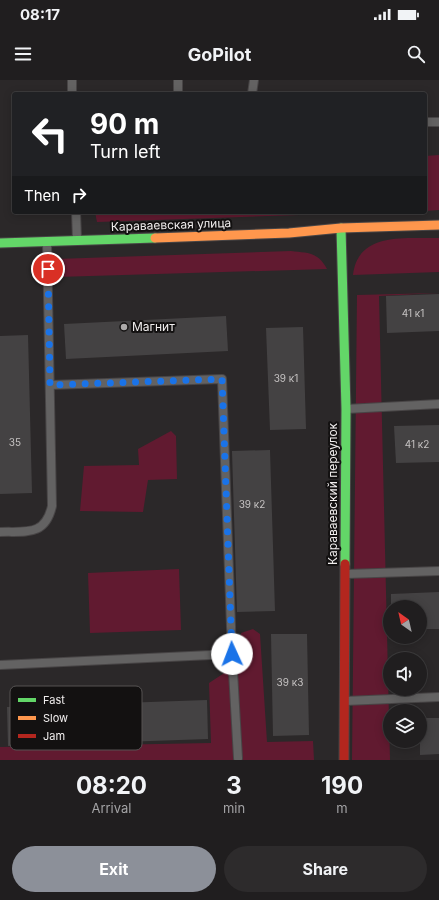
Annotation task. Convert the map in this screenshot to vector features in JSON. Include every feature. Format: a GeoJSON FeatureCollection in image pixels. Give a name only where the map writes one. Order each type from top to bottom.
{"type":"FeatureCollection","features":[{"type":"Feature","properties":{"kind":"street","name":"Караваевская улица"},"geometry":{"type":"LineString","coordinates":[[0,243],[289,233],[340,228],[439,225]]}},
{"type":"Feature","properties":{"kind":"street","name":"Караваевский переулок"},"geometry":{"type":"LineString","coordinates":[[340,228],[346,409],[344,760]]}},
{"type":"Feature","properties":{"kind":"lane"},"geometry":{"type":"LineString","coordinates":[[72,80],[72,92]]}},
{"type":"Feature","properties":{"kind":"lane"},"geometry":{"type":"LineString","coordinates":[[178,80],[178,92]]}},
{"type":"Feature","properties":{"kind":"lane"},"geometry":{"type":"LineString","coordinates":[[252,92],[254,80]]}},
{"type":"Feature","properties":{"kind":"lane"},"geometry":{"type":"LineString","coordinates":[[427,122],[439,122]]}},
{"type":"Feature","properties":{"kind":"lane"},"geometry":{"type":"LineString","coordinates":[[76,214],[77,241]]}},
{"type":"Feature","properties":{"kind":"lane"},"geometry":{"type":"LineString","coordinates":[[0,532],[32,531],[43,526],[49,518],[52,506],[47,242]]}},
{"type":"Feature","properties":{"kind":"lane"},"geometry":{"type":"LineString","coordinates":[[50,385],[222,379],[232,654],[238,758]]}},
{"type":"Feature","properties":{"kind":"lane"},"geometry":{"type":"LineString","coordinates":[[346,409],[439,404]]}},
{"type":"Feature","properties":{"kind":"lane"},"geometry":{"type":"LineString","coordinates":[[345,574],[439,571]]}},
{"type":"Feature","properties":{"kind":"lane"},"geometry":{"type":"LineString","coordinates":[[0,665],[232,654]]}},
{"type":"Feature","properties":{"kind":"lane"},"geometry":{"type":"LineString","coordinates":[[344,701],[439,697]]}},
{"type":"Feature","properties":{"kind":"shaded area"},"geometry":{"type":"Polygon","coordinates":[[[439,155],[439,210],[427,211],[427,156],[439,155]]]}},
{"type":"Feature","properties":{"kind":"shaded area"},"geometry":{"type":"Polygon","coordinates":[[[95,214],[330,214],[97,222],[95,214]]]}},
{"type":"Feature","properties":{"kind":"shaded area"},"geometry":{"type":"Polygon","coordinates":[[[439,238],[439,272],[353,275],[357,261],[364,251],[374,244],[386,240],[439,238]]]}},
{"type":"Feature","properties":{"kind":"shaded area"},"geometry":{"type":"Polygon","coordinates":[[[291,251],[316,256],[324,263],[327,269],[57,277],[56,259],[291,251]]]}},
{"type":"Feature","properties":{"kind":"shaded area"},"geometry":{"type":"Polygon","coordinates":[[[439,293],[379,296],[386,600],[383,600],[383,644],[387,644],[387,652],[383,652],[383,696],[388,696],[389,704],[383,704],[383,748],[390,748],[390,760],[352,760],[357,295],[439,293]]]}},
{"type":"Feature","properties":{"kind":"shaded area"},"geometry":{"type":"Polygon","coordinates":[[[171,431],[176,436],[177,479],[148,480],[143,512],[80,511],[84,466],[139,465],[138,449],[171,431]]]}},
{"type":"Feature","properties":{"kind":"shaded area"},"geometry":{"type":"Polygon","coordinates":[[[179,569],[181,630],[90,633],[88,573],[179,569]]]}},
{"type":"Feature","properties":{"kind":"shaded area"},"geometry":{"type":"Polygon","coordinates":[[[253,629],[260,634],[267,742],[313,741],[314,760],[0,760],[0,747],[10,747],[10,750],[142,750],[142,744],[211,743],[209,683],[238,664],[241,633],[253,629]]]}},
{"type":"Feature","properties":{"kind":"building"},"geometry":{"type":"Polygon","coordinates":[[[439,294],[439,331],[387,333],[386,296],[439,294]]]}},
{"type":"Feature","properties":{"kind":"building"},"geometry":{"type":"Polygon","coordinates":[[[226,316],[228,351],[66,359],[64,324],[226,316]]]}},
{"type":"Feature","properties":{"kind":"building"},"geometry":{"type":"Polygon","coordinates":[[[303,327],[306,429],[270,430],[266,328],[303,327]]]}},
{"type":"Feature","properties":{"kind":"building"},"geometry":{"type":"Polygon","coordinates":[[[28,335],[32,493],[0,494],[0,336],[28,335]]]}},
{"type":"Feature","properties":{"kind":"building"},"geometry":{"type":"Polygon","coordinates":[[[439,425],[439,462],[396,463],[394,426],[439,425]]]}},
{"type":"Feature","properties":{"kind":"building"},"geometry":{"type":"Polygon","coordinates":[[[270,450],[275,611],[237,612],[232,451],[270,450]]]}},
{"type":"Feature","properties":{"kind":"building"},"geometry":{"type":"Polygon","coordinates":[[[439,592],[439,629],[427,629],[427,600],[391,600],[391,594],[439,592]]]}},
{"type":"Feature","properties":{"kind":"building"},"geometry":{"type":"Polygon","coordinates":[[[271,634],[307,634],[309,735],[273,736],[271,634]]]}},
{"type":"Feature","properties":{"kind":"building"},"geometry":{"type":"Polygon","coordinates":[[[207,700],[208,739],[142,741],[142,702],[207,700]]]}},
{"type":"Feature","properties":{"kind":"building"},"geometry":{"type":"Polygon","coordinates":[[[7,707],[10,707],[10,746],[8,746],[7,707]]]}},
{"type":"Feature","properties":{"kind":"building"},"geometry":{"type":"Polygon","coordinates":[[[427,718],[439,718],[439,754],[420,755],[420,748],[427,748],[427,718]]]}},
{"type":"Feature","properties":{"kind":"traffic: fast"},"geometry":{"type":"LineString","coordinates":[[341,228],[346,409],[345,564]]}},
{"type":"Feature","properties":{"kind":"traffic: fast"},"geometry":{"type":"LineString","coordinates":[[0,243],[155,238]]}},
{"type":"Feature","properties":{"kind":"traffic: slow"},"geometry":{"type":"LineString","coordinates":[[155,238],[289,233],[341,228],[439,225]]}},
{"type":"Feature","properties":{"kind":"traffic: jam"},"geometry":{"type":"LineString","coordinates":[[344,760],[345,564]]}},
{"type":"Feature","properties":{"kind":"place","name":"Магнит"},"geometry":{"type":"Point","coordinates":[124,327]}},
{"type":"Feature","properties":{"kind":"route"},"geometry":{"type":"LineString","coordinates":[[48,269],[50,385],[222,379],[232,654]]}}]}
